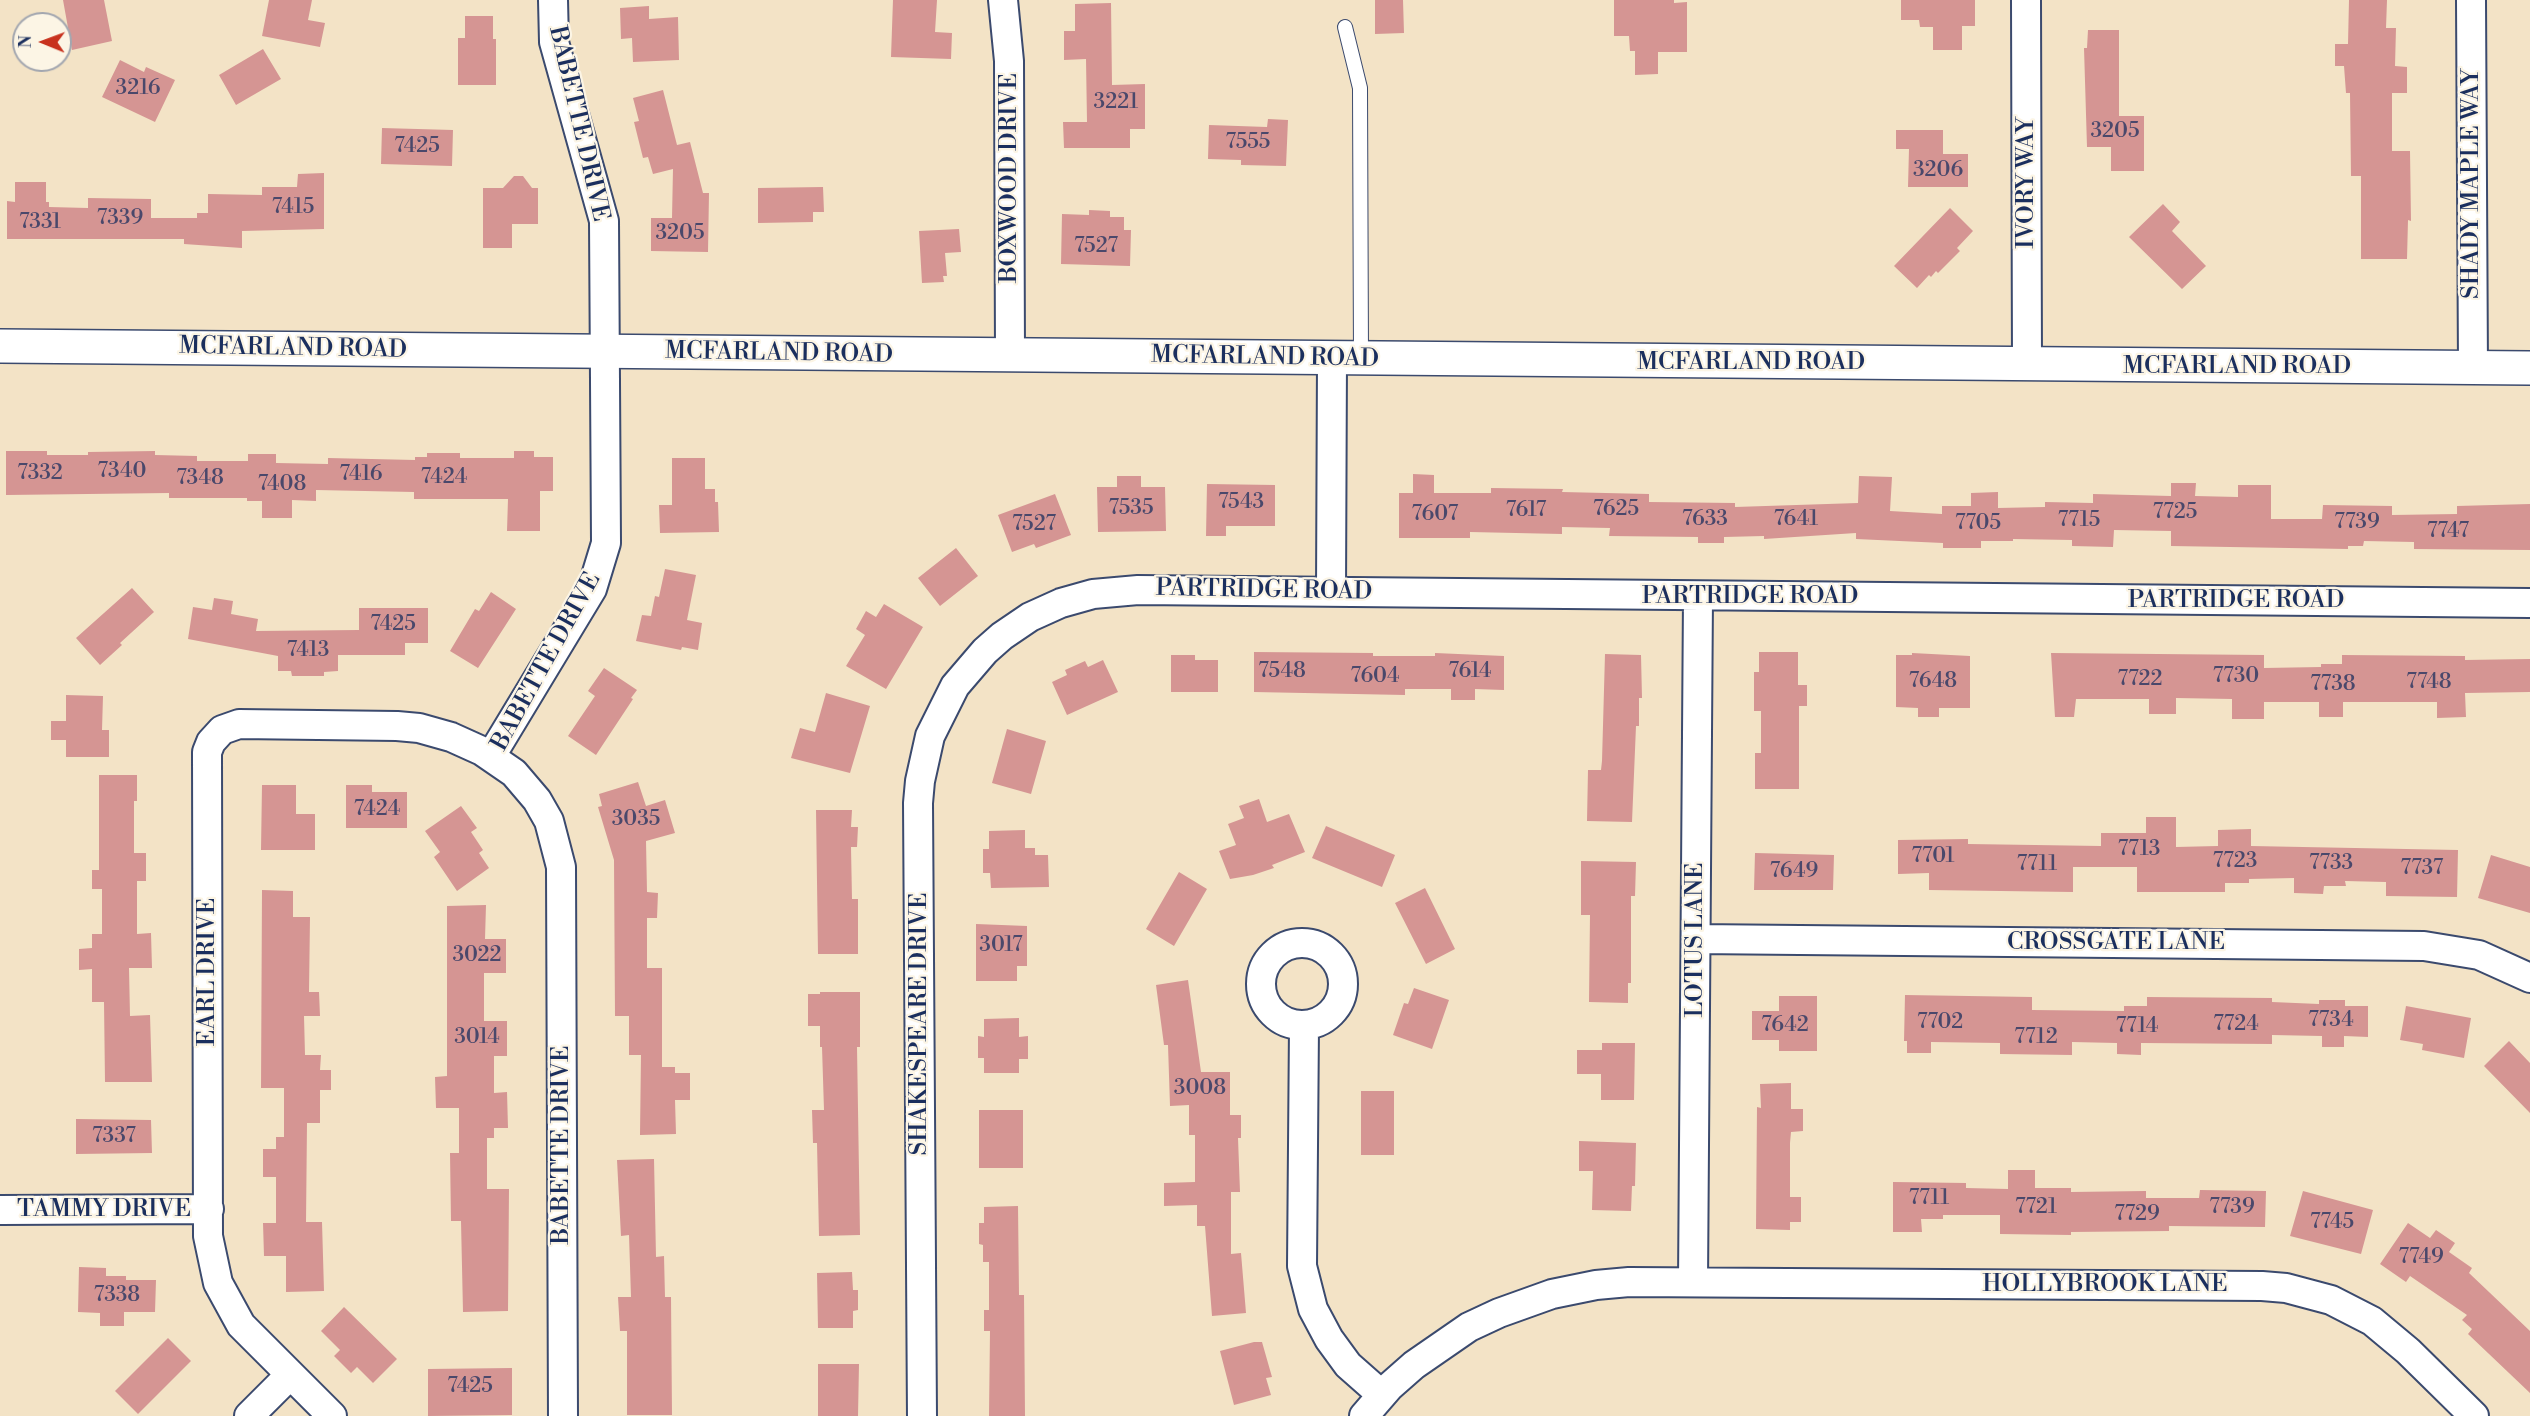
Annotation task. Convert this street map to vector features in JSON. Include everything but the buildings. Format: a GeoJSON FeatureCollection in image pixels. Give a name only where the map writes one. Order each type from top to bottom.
{"type":"FeatureCollection","features":[{"type":"Feature","properties":{"kind":"street","name":"BABETTE DRIVE"},"geometry":{"type":"LineString","coordinates":[[553,0],[554,42],[604,221],[606,543],[592,589],[491,756],[523,782],[544,811],[556,844],[561,867],[563,1416]]}},
{"type":"Feature","properties":{"kind":"street","name":"BOXWOOD DRIVE"},"geometry":{"type":"LineString","coordinates":[[1003,0],[1009,62],[1010,356]]}},
{"type":"Feature","properties":{"kind":"street","name":"IVORY WAY"},"geometry":{"type":"LineString","coordinates":[[2026,0],[2027,365]]}},
{"type":"Feature","properties":{"kind":"street","name":"SHADY MAPLE WAY"},"geometry":{"type":"LineString","coordinates":[[2471,0],[2473,368]]}},
{"type":"Feature","properties":{"kind":"street","name":"MCFARLAND ROAD"},"geometry":{"type":"LineString","coordinates":[[0,346],[2530,368]]}},
{"type":"Feature","properties":{"kind":"street"},"geometry":{"type":"LineString","coordinates":[[1331,592],[1346,359]]}},
{"type":"Feature","properties":{"kind":"street","name":"PARTRIDGE ROAD"},"geometry":{"type":"LineString","coordinates":[[985,651],[1030,617],[1061,603],[1103,592],[1138,590],[2530,603]]}},
{"type":"Feature","properties":{"kind":"street","name":"LOTUS LANE"},"geometry":{"type":"LineString","coordinates":[[1692,1282],[1698,597]]}},
{"type":"Feature","properties":{"kind":"street","name":"SHAKESPEARE DRIVE"},"geometry":{"type":"LineString","coordinates":[[922,1416],[918,803],[924,759],[934,726],[955,686],[985,651]]}},
{"type":"Feature","properties":{"kind":"street","name":"EARL DRIVE"},"geometry":{"type":"LineString","coordinates":[[209,1209],[207,752],[215,737],[222,730],[239,724],[397,726],[419,728],[451,736],[491,756]]}},
{"type":"Feature","properties":{"kind":"street","name":"CROSSGATE LANE"},"geometry":{"type":"LineString","coordinates":[[1696,939],[2424,946],[2457,949],[2479,955],[2530,978]]}},
{"type":"Feature","properties":{"kind":"street"},"geometry":{"type":"LineString","coordinates":[[1304,1026],[1302,1266],[1313,1309],[1329,1339],[1373,1406]]}},
{"type":"Feature","properties":{"kind":"street","name":"TAMMY DRIVE"},"geometry":{"type":"LineString","coordinates":[[0,1210],[209,1209],[210,1248],[218,1283],[228,1305],[241,1325],[332,1416]]}},
{"type":"Feature","properties":{"kind":"street","name":"HOLLYBROOK LANE"},"geometry":{"type":"LineString","coordinates":[[1373,1406],[1414,1365],[1451,1339],[1499,1312],[1530,1301],[1596,1285],[1629,1282],[1692,1282],[2262,1286],[2286,1288],[2331,1300],[2372,1321],[2408,1351],[2474,1416]]}},
{"type":"Feature","properties":{"kind":"street"},"geometry":{"type":"LineString","coordinates":[[249,1416],[290,1375]]}},
{"type":"Feature","properties":{"kind":"lane"},"geometry":{"type":"LineString","coordinates":[[1345,27],[1360,88],[1346,359]]}}]}
